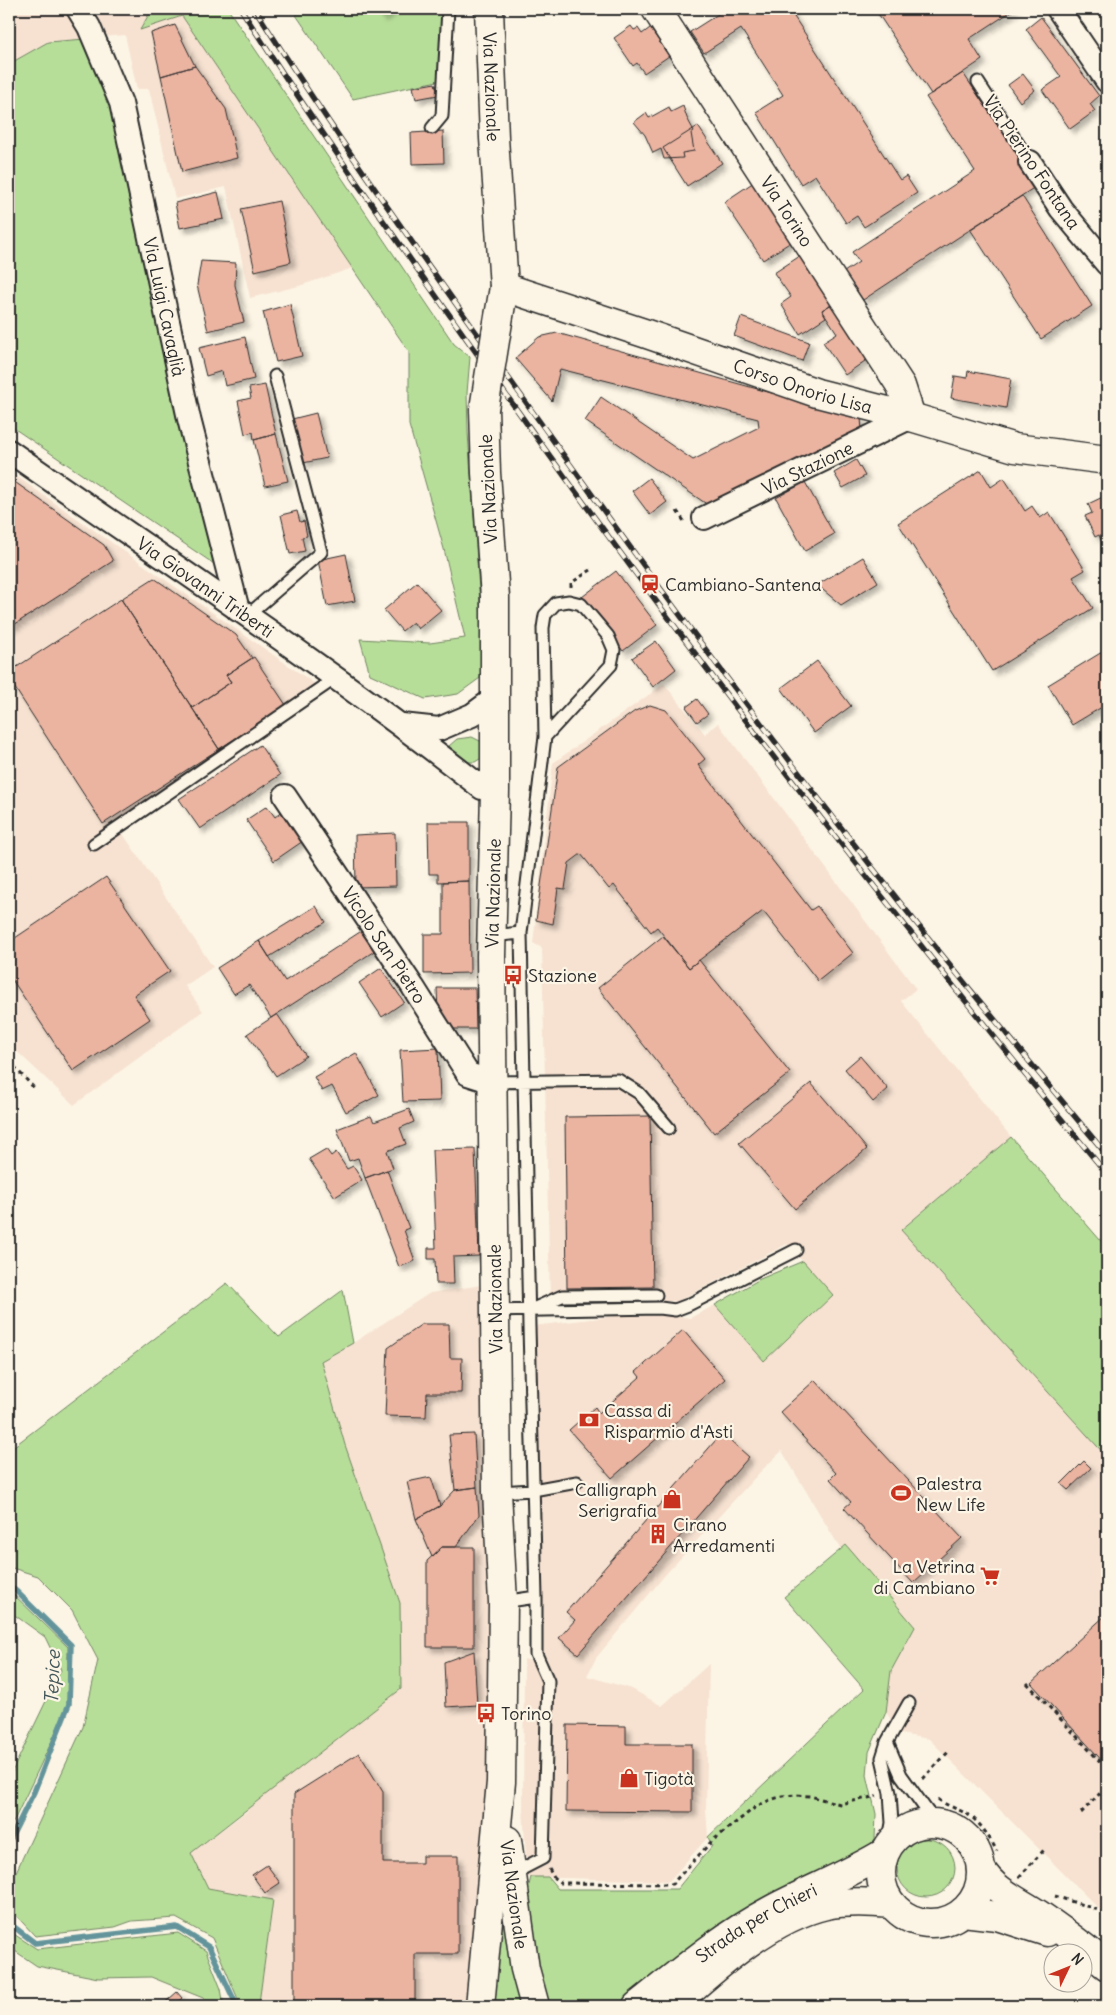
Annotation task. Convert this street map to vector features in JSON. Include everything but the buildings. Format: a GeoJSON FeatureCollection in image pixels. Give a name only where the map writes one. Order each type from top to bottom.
{"type":"FeatureCollection","features":[{"type":"Feature","properties":{"kind":"main road","name":"Via Nazionale"},"geometry":{"type":"LineString","coordinates":[[480,2006],[501,1782],[503,1602],[497,1492],[492,1082],[491,936],[495,791],[494,597],[484,409],[504,287],[494,138],[489,9]]}},
{"type":"Feature","properties":{"kind":"main road","name":"Via Torino"},"geometry":{"type":"LineString","coordinates":[[656,9],[901,386],[911,417]]}},
{"type":"Feature","properties":{"kind":"main road","name":"Corso Onorio Lisa"},"geometry":{"type":"LineString","coordinates":[[504,287],[644,332],[817,393],[911,417],[1015,448],[1107,460]]}},
{"type":"Feature","properties":{"kind":"main road","name":"Via Nazionale"},"geometry":{"type":"LineString","coordinates":[[501,1782],[511,1875],[525,1969],[534,2006]]}},
{"type":"Feature","properties":{"kind":"main road"},"geometry":{"type":"LineString","coordinates":[[935,1809],[949,1826],[971,1842],[978,1855],[989,1860],[977,1893],[971,1903],[962,1912],[949,1920],[933,1923],[917,1921],[903,1915],[891,1904],[884,1892],[880,1879],[880,1866],[886,1849],[897,1835],[909,1827],[922,1823],[935,1809]]}},
{"type":"Feature","properties":{"kind":"main road","name":"Strada per Chieri"},"geometry":{"type":"LineString","coordinates":[[637,2006],[722,1940],[771,1910],[833,1881],[886,1849]]}},
{"type":"Feature","properties":{"kind":"main road"},"geometry":{"type":"LineString","coordinates":[[989,1860],[987,1879],[1001,1891],[1039,1915],[1076,1942]]}},
{"type":"Feature","properties":{"kind":"main road","name":"Strada per Chieri"},"geometry":{"type":"LineString","coordinates":[[672,2006],[754,1940],[794,1916],[826,1905],[864,1902],[891,1904]]}},
{"type":"Feature","properties":{"kind":"main road"},"geometry":{"type":"LineString","coordinates":[[962,1912],[997,1916],[1037,1928],[1071,1942]]}},
{"type":"Feature","properties":{"kind":"main road"},"geometry":{"type":"LineString","coordinates":[[1094,1956],[1107,1966]]}},
{"type":"Feature","properties":{"kind":"street","name":"Via Luigi Cavaglià"},"geometry":{"type":"LineString","coordinates":[[78,9],[89,27],[121,103],[189,419],[243,613]]}},
{"type":"Feature","properties":{"kind":"street"},"geometry":{"type":"LineString","coordinates":[[1058,9],[1107,81]]}},
{"type":"Feature","properties":{"kind":"street","name":"Via Pierino Fontana"},"geometry":{"type":"LineString","coordinates":[[1030,162],[1061,209],[1107,264]]}},
{"type":"Feature","properties":{"kind":"street","name":"Via Stazione"},"geometry":{"type":"LineString","coordinates":[[704,518],[911,417]]}},
{"type":"Feature","properties":{"kind":"street","name":"Via Giovanni Triberti"},"geometry":{"type":"LineString","coordinates":[[9,451],[337,677],[402,724],[482,788],[495,791]]}},
{"type":"Feature","properties":{"kind":"street","name":"Via Giovanni Triberti"},"geometry":{"type":"LineString","coordinates":[[402,724],[439,729],[472,715],[495,698]]}},
{"type":"Feature","properties":{"kind":"street","name":"Vicolo San Pietro"},"geometry":{"type":"LineString","coordinates":[[285,796],[413,987],[468,1074],[492,1082]]}},
{"type":"Feature","properties":{"kind":"lane"},"geometry":{"type":"LineString","coordinates":[[432,128],[442,116],[448,9]]}},
{"type":"Feature","properties":{"kind":"lane","name":"Via Pierino Fontana"},"geometry":{"type":"LineString","coordinates":[[978,82],[1030,162]]}},
{"type":"Feature","properties":{"kind":"lane"},"geometry":{"type":"LineString","coordinates":[[243,613],[321,552],[275,376]]}},
{"type":"Feature","properties":{"kind":"lane"},"geometry":{"type":"LineString","coordinates":[[511,1875],[543,1858],[548,1681],[536,1654],[521,932],[545,737],[543,628],[545,615],[556,603],[569,601],[581,604],[608,636],[614,650],[611,665],[545,737]]}},
{"type":"Feature","properties":{"kind":"lane"},"geometry":{"type":"LineString","coordinates":[[94,844],[337,677]]}},
{"type":"Feature","properties":{"kind":"lane"},"geometry":{"type":"LineString","coordinates":[[491,936],[521,932]]}},
{"type":"Feature","properties":{"kind":"lane"},"geometry":{"type":"LineString","coordinates":[[492,1082],[618,1080],[639,1093],[669,1128]]}},
{"type":"Feature","properties":{"kind":"lane"},"geometry":{"type":"LineString","coordinates":[[495,1311],[660,1308],[674,1310],[688,1305],[796,1250]]}},
{"type":"Feature","properties":{"kind":"lane"},"geometry":{"type":"LineString","coordinates":[[528,1311],[562,1296],[656,1295]]}},
{"type":"Feature","properties":{"kind":"lane"},"geometry":{"type":"LineString","coordinates":[[497,1492],[533,1490],[577,1482]]}},
{"type":"Feature","properties":{"kind":"lane"},"geometry":{"type":"LineString","coordinates":[[503,1602],[536,1597]]}},
{"type":"Feature","properties":{"kind":"lane"},"geometry":{"type":"LineString","coordinates":[[886,1849],[892,1823],[890,1793],[882,1758],[888,1742],[909,1704]]}},
{"type":"Feature","properties":{"kind":"lane"},"geometry":{"type":"LineString","coordinates":[[888,1742],[896,1764],[909,1789],[935,1809]]}},
{"type":"Feature","properties":{"kind":"path"},"geometry":{"type":"LineString","coordinates":[[571,583],[591,570]]}},
{"type":"Feature","properties":{"kind":"path"},"geometry":{"type":"LineString","coordinates":[[9,1061],[35,1088]]}},
{"type":"Feature","properties":{"kind":"path"},"geometry":{"type":"LineString","coordinates":[[1027,1683],[1107,1769]]}},
{"type":"Feature","properties":{"kind":"path"},"geometry":{"type":"LineString","coordinates":[[909,1789],[922,1779],[950,1750]]}},
{"type":"Feature","properties":{"kind":"path"},"geometry":{"type":"LineString","coordinates":[[922,1779],[927,1785]]}},
{"type":"Feature","properties":{"kind":"path"},"geometry":{"type":"LineString","coordinates":[[1081,1812],[1107,1786]]}},
{"type":"Feature","properties":{"kind":"path"},"geometry":{"type":"LineString","coordinates":[[543,1858],[554,1878],[561,1883],[672,1884],[712,1841],[758,1806],[770,1800],[783,1796],[810,1796],[840,1804],[890,1793]]}},
{"type":"Feature","properties":{"kind":"path"},"geometry":{"type":"LineString","coordinates":[[935,1809],[948,1806],[971,1816],[988,1835],[989,1860]]}},
{"type":"Feature","properties":{"kind":"path"},"geometry":{"type":"LineString","coordinates":[[1018,1878],[1044,1850]]}},
{"type":"Feature","properties":{"kind":"path"},"geometry":{"type":"LineString","coordinates":[[1013,1873],[1025,1884]]}},
{"type":"Feature","properties":{"kind":"path"},"geometry":{"type":"LineString","coordinates":[[1050,1894],[1101,1911],[1107,1917]]}},
{"type":"Feature","properties":{"kind":"shaded area"},"geometry":{"type":"Polygon","coordinates":[[[9,9],[152,9],[141,29],[182,16],[353,268],[299,286],[250,298],[226,187],[175,199],[149,89],[137,89],[125,35],[48,42],[9,64],[9,9]]]}},
{"type":"Feature","properties":{"kind":"shaded area"},"geometry":{"type":"Polygon","coordinates":[[[9,471],[318,686],[115,822],[213,967],[185,986],[203,1011],[74,1105],[9,1044],[9,471]]]}},
{"type":"Feature","properties":{"kind":"shaded area"},"geometry":{"type":"Polygon","coordinates":[[[664,684],[705,734],[718,723],[916,989],[901,1001],[1011,1137],[901,1230],[1107,1457],[1107,1917],[929,1739],[900,1734],[886,1712],[891,1671],[915,1627],[846,1545],[840,1548],[782,1451],[761,1471],[666,1574],[596,1658],[587,1676],[632,1689],[662,1706],[709,1664],[706,1809],[708,1837],[669,1881],[527,1877],[523,1808],[524,1659],[532,1661],[533,1326],[616,1316],[673,1315],[690,1318],[715,1305],[764,1361],[833,1295],[787,1244],[678,1301],[550,1301],[542,948],[533,943],[553,763],[664,684]]]}},
{"type":"Feature","properties":{"kind":"shaded area"},"geometry":{"type":"Polygon","coordinates":[[[488,1284],[494,1734],[468,2006],[262,2006],[259,2004],[273,1900],[208,1888],[191,1853],[247,1811],[345,1445],[321,1361],[353,1343],[430,1293],[488,1284]]]}},
{"type":"Feature","properties":{"kind":"green space"},"geometry":{"type":"Polygon","coordinates":[[[152,9],[228,9],[454,344],[470,357],[467,393],[468,433],[483,647],[480,678],[458,694],[425,699],[370,674],[360,639],[430,643],[465,638],[444,549],[409,425],[409,352],[182,16],[140,30],[152,9]]]}},
{"type":"Feature","properties":{"kind":"green space"},"geometry":{"type":"Polygon","coordinates":[[[292,9],[443,9],[442,80],[353,99],[292,9]]]}},
{"type":"Feature","properties":{"kind":"green space"},"geometry":{"type":"Polygon","coordinates":[[[85,39],[118,128],[220,568],[9,425],[9,64],[48,42],[85,39]]]}},
{"type":"Feature","properties":{"kind":"green space"},"geometry":{"type":"Polygon","coordinates":[[[472,737],[482,742],[483,757],[475,762],[461,762],[450,751],[449,746],[457,739],[472,737]]]}},
{"type":"Feature","properties":{"kind":"green space"},"geometry":{"type":"Polygon","coordinates":[[[1011,1137],[1107,1248],[1107,1457],[901,1230],[1011,1137]]]}},
{"type":"Feature","properties":{"kind":"green space"},"geometry":{"type":"Polygon","coordinates":[[[803,1261],[833,1295],[764,1361],[715,1305],[760,1279],[803,1261]]]}},
{"type":"Feature","properties":{"kind":"green space"},"geometry":{"type":"Polygon","coordinates":[[[227,1283],[279,1337],[343,1290],[353,1343],[321,1361],[345,1445],[400,1603],[401,1689],[191,1853],[208,1888],[273,1900],[259,2003],[262,2006],[241,2006],[212,1938],[176,1918],[132,1921],[115,1927],[35,1936],[12,1911],[10,1885],[83,1727],[98,1660],[72,1610],[38,1576],[9,1567],[9,1450],[227,1283]]]}},
{"type":"Feature","properties":{"kind":"green space"},"geometry":{"type":"Polygon","coordinates":[[[846,1545],[915,1627],[891,1671],[886,1712],[869,1752],[867,1775],[876,1814],[875,1839],[861,1853],[718,1928],[619,2006],[547,2006],[525,1902],[531,1877],[548,1877],[558,1889],[677,1889],[712,1846],[708,1837],[864,1689],[784,1597],[846,1545]]]}},
{"type":"Feature","properties":{"kind":"green space"},"geometry":{"type":"Polygon","coordinates":[[[9,1590],[68,1647],[67,1705],[9,1831],[9,1778],[61,1670],[45,1637],[9,1611],[9,1590]]]}},
{"type":"Feature","properties":{"kind":"green space"},"geometry":{"type":"Polygon","coordinates":[[[920,1839],[932,1839],[947,1847],[955,1862],[955,1874],[947,1889],[932,1897],[920,1897],[905,1889],[897,1874],[897,1862],[905,1847],[920,1839]]]}},
{"type":"Feature","properties":{"kind":"green space"},"geometry":{"type":"Polygon","coordinates":[[[502,1909],[505,1913],[523,2006],[495,2006],[498,1917],[502,1909]]]}},
{"type":"Feature","properties":{"kind":"green space"},"geometry":{"type":"Polygon","coordinates":[[[9,1931],[37,1949],[178,1933],[206,1951],[221,1989],[224,2006],[211,2006],[203,1998],[151,1977],[98,1978],[37,1966],[9,1947],[9,1931]]]}},
{"type":"Feature","properties":{"kind":"waterway","name":"Tepice"},"geometry":{"type":"LineString","coordinates":[[9,1586],[71,1645],[69,1704],[34,1792],[9,1842]]}},
{"type":"Feature","properties":{"kind":"waterway","name":"Tepice"},"geometry":{"type":"LineString","coordinates":[[9,1923],[35,1943],[177,1927],[209,1947],[237,2006]]}},
{"type":"Feature","properties":{"kind":"railway"},"geometry":{"type":"LineString","coordinates":[[241,9],[303,104],[497,382],[719,685],[871,883],[1107,1174]]}},
{"type":"Feature","properties":{"kind":"railway"},"geometry":{"type":"LineString","coordinates":[[255,9],[345,146],[408,236],[697,638],[796,770],[898,900],[1107,1155]]}},
{"type":"Feature","properties":{"kind":"place","name":"Cambiano-Santena"},"geometry":{"type":"Point","coordinates":[650,584]}},
{"type":"Feature","properties":{"kind":"place","name":"Stazione"},"geometry":{"type":"Point","coordinates":[513,975]}},
{"type":"Feature","properties":{"kind":"place","name":"Cassa di Risparmio d'Asti"},"geometry":{"type":"Point","coordinates":[589,1420]}},
{"type":"Feature","properties":{"kind":"place","name":"Palestra New Life"},"geometry":{"type":"Point","coordinates":[901,1493]}},
{"type":"Feature","properties":{"kind":"place","name":"Calligraph Serigrafia"},"geometry":{"type":"Point","coordinates":[672,1499]}},
{"type":"Feature","properties":{"kind":"place","name":"Cirano Arredamenti"},"geometry":{"type":"Point","coordinates":[658,1534]}},
{"type":"Feature","properties":{"kind":"place","name":"La Vetrina di Cambiano"},"geometry":{"type":"Point","coordinates":[990,1576]}},
{"type":"Feature","properties":{"kind":"place","name":"Torino"},"geometry":{"type":"Point","coordinates":[486,1713]}},
{"type":"Feature","properties":{"kind":"place","name":"Tigotà"},"geometry":{"type":"Point","coordinates":[629,1778]}}]}
